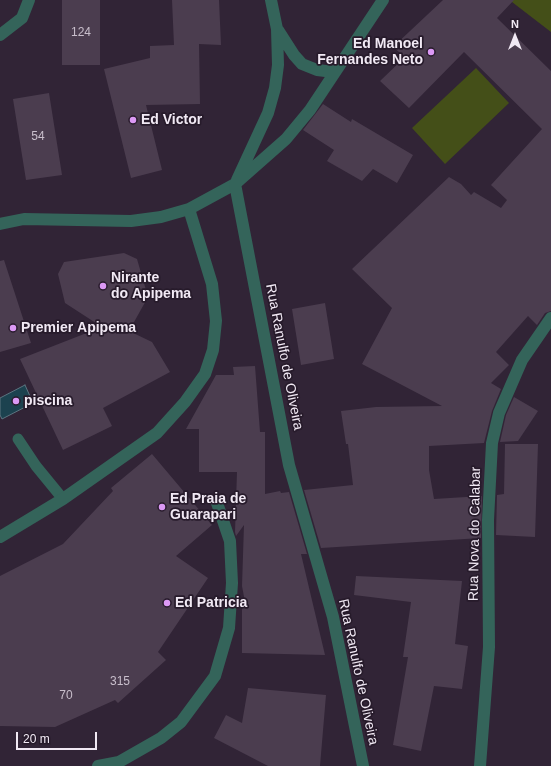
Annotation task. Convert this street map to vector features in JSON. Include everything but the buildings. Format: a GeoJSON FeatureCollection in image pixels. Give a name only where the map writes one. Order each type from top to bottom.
{"type":"FeatureCollection","features":[{"type":"Feature","properties":{"kind":"street"},"geometry":{"type":"LineString","coordinates":[[0,35],[22,18],[29,0]]}},
{"type":"Feature","properties":{"kind":"street"},"geometry":{"type":"LineString","coordinates":[[235,184],[268,113],[275,88],[278,65],[277,29],[271,0]]}},
{"type":"Feature","properties":{"kind":"street"},"geometry":{"type":"LineString","coordinates":[[0,224],[24,219],[131,221],[161,217],[189,209],[235,184],[286,139],[310,110],[383,0]]}},
{"type":"Feature","properties":{"kind":"street"},"geometry":{"type":"LineString","coordinates":[[277,29],[294,55],[302,64],[317,70],[334,72]]}},
{"type":"Feature","properties":{"kind":"street","name":"Rua Ranulfo de Oliveira"},"geometry":{"type":"LineString","coordinates":[[235,184],[289,465],[333,617],[363,766]]}},
{"type":"Feature","properties":{"kind":"street"},"geometry":{"type":"LineString","coordinates":[[0,537],[63,498],[157,433],[185,402],[204,374],[213,350],[216,321],[212,284],[189,209]]}},
{"type":"Feature","properties":{"kind":"street","name":"Rua Nova do Calabar"},"geometry":{"type":"LineString","coordinates":[[480,766],[489,647],[488,520],[492,443],[500,413],[522,360],[551,318]]}},
{"type":"Feature","properties":{"kind":"street"},"geometry":{"type":"LineString","coordinates":[[98,766],[119,762],[161,738],[181,722],[215,676],[229,628],[232,583],[230,540],[217,503]]}},
{"type":"Feature","properties":{"kind":"lane"},"geometry":{"type":"LineString","coordinates":[[18,439],[36,466],[63,498]]}},
{"type":"Feature","properties":{"kind":"green space"},"geometry":{"type":"Polygon","coordinates":[[[510,0],[551,0],[551,32],[512,2],[510,0]]]}},
{"type":"Feature","properties":{"kind":"green space"},"geometry":{"type":"Polygon","coordinates":[[[476,68],[509,103],[445,164],[412,128],[476,68]]]}},
{"type":"Feature","properties":{"kind":"water","name":"piscina"},"geometry":{"type":"Polygon","coordinates":[[[25,385],[33,403],[2,419],[0,415],[0,398],[25,385]]]}},
{"type":"Feature","properties":{"kind":"place","name":"Ed Manoel Fernandes Neto"},"geometry":{"type":"Point","coordinates":[431,52]}},
{"type":"Feature","properties":{"kind":"place","name":"Ed Victor"},"geometry":{"type":"Point","coordinates":[133,120]}},
{"type":"Feature","properties":{"kind":"place","name":"Nirante do Apipema"},"geometry":{"type":"Point","coordinates":[103,286]}},
{"type":"Feature","properties":{"kind":"place","name":"Premier Apipema"},"geometry":{"type":"Point","coordinates":[13,328]}},
{"type":"Feature","properties":{"kind":"place","name":"piscina"},"geometry":{"type":"Point","coordinates":[16,401]}},
{"type":"Feature","properties":{"kind":"place","name":"Ed Praia de Guarapari"},"geometry":{"type":"Point","coordinates":[162,507]}},
{"type":"Feature","properties":{"kind":"place","name":"Ed Patricia"},"geometry":{"type":"Point","coordinates":[167,603]}}]}
